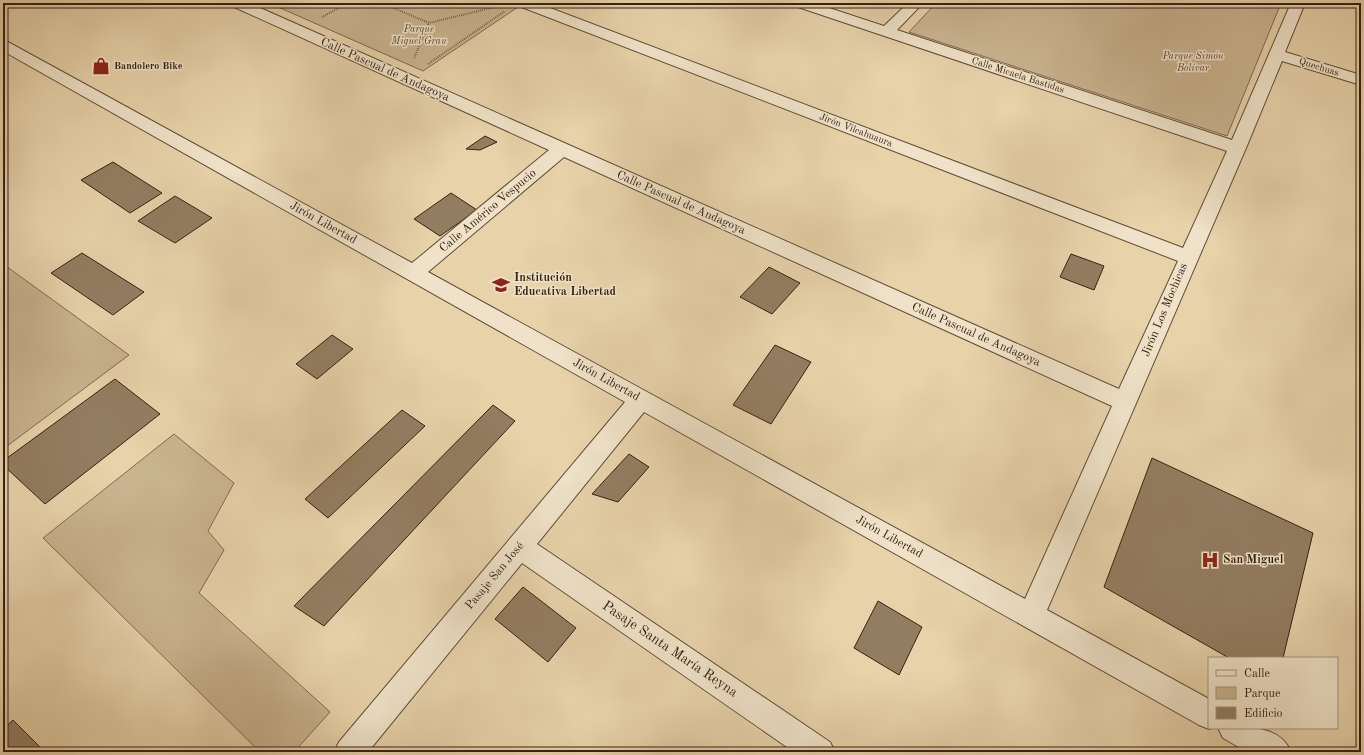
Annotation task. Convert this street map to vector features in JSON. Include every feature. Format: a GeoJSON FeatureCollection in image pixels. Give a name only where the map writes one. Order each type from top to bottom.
{"type":"FeatureCollection","features":[{"type":"Feature","properties":{"kind":"street","name":"Calle Pascual de Andagoya"},"geometry":{"type":"LineString","coordinates":[[237,3],[1125,402]]}},
{"type":"Feature","properties":{"kind":"street","name":"Calle Micaela Bastidas"},"geometry":{"type":"LineString","coordinates":[[800,3],[1237,148]]}},
{"type":"Feature","properties":{"kind":"street"},"geometry":{"type":"LineString","coordinates":[[887,32],[916,3]]}},
{"type":"Feature","properties":{"kind":"street","name":"Jirón Los Mochicas"},"geometry":{"type":"LineString","coordinates":[[1031,616],[1237,148],[1298,3]]}},
{"type":"Feature","properties":{"kind":"street","name":"Jirón Vilcahuaura"},"geometry":{"type":"LineString","coordinates":[[517,5],[1188,257]]}},
{"type":"Feature","properties":{"kind":"street","name":"Jirón Libertad"},"geometry":{"type":"LineString","coordinates":[[3,46],[1208,714]]}},
{"type":"Feature","properties":{"kind":"street","name":"Quechuas"},"geometry":{"type":"LineString","coordinates":[[1276,54],[1361,80]]}},
{"type":"Feature","properties":{"kind":"street","name":"Calle Américo Vespucio"},"geometry":{"type":"LineString","coordinates":[[413,273],[562,149]]}},
{"type":"Feature","properties":{"kind":"street","name":"Pasaje San José"},"geometry":{"type":"LineString","coordinates":[[349,752],[641,399]]}},
{"type":"Feature","properties":{"kind":"street","name":"Pasaje Santa María Reyna"},"geometry":{"type":"LineString","coordinates":[[519,546],[820,752]]}},
{"type":"Feature","properties":{"kind":"street"},"geometry":{"type":"LineString","coordinates":[[1235,729],[1276,752]]}},
{"type":"Feature","properties":{"kind":"path"},"geometry":{"type":"LineString","coordinates":[[382,3],[429,23],[504,5]]}},
{"type":"Feature","properties":{"kind":"path"},"geometry":{"type":"LineString","coordinates":[[406,79],[517,5]]}},
{"type":"Feature","properties":{"kind":"path"},"geometry":{"type":"LineString","coordinates":[[406,79],[429,23]]}},
{"type":"Feature","properties":{"kind":"green space","name":"Parque Miguel Grau"},"geometry":{"type":"Polygon","coordinates":[[[269,3],[509,3],[518,7],[423,71],[269,3]]]}},
{"type":"Feature","properties":{"kind":"green space","name":"Parque Simón Bolívar"},"geometry":{"type":"Polygon","coordinates":[[[936,3],[1281,3],[1227,136],[909,32],[936,3]]]}},
{"type":"Feature","properties":{"kind":"green space"},"geometry":{"type":"Polygon","coordinates":[[[3,264],[129,355],[3,449],[3,264]]]}},
{"type":"Feature","properties":{"kind":"green space"},"geometry":{"type":"Polygon","coordinates":[[[174,434],[234,483],[208,531],[224,550],[199,593],[330,712],[294,752],[260,752],[43,538],[174,434]]]}},
{"type":"Feature","properties":{"kind":"building"},"geometry":{"type":"Polygon","coordinates":[[[485,136],[497,142],[480,150],[466,149],[485,136]]]}},
{"type":"Feature","properties":{"kind":"building"},"geometry":{"type":"Polygon","coordinates":[[[113,162],[162,193],[130,213],[81,180],[113,162]]]}},
{"type":"Feature","properties":{"kind":"building"},"geometry":{"type":"Polygon","coordinates":[[[451,193],[477,210],[440,236],[414,219],[451,193]]]}},
{"type":"Feature","properties":{"kind":"building"},"geometry":{"type":"Polygon","coordinates":[[[175,196],[212,218],[175,243],[138,221],[175,196]]]}},
{"type":"Feature","properties":{"kind":"building"},"geometry":{"type":"Polygon","coordinates":[[[82,253],[144,292],[113,315],[51,273],[82,253]]]}},
{"type":"Feature","properties":{"kind":"building"},"geometry":{"type":"Polygon","coordinates":[[[1071,254],[1104,266],[1094,290],[1060,277],[1071,254]]]}},
{"type":"Feature","properties":{"kind":"building"},"geometry":{"type":"Polygon","coordinates":[[[769,267],[800,283],[772,314],[740,297],[769,267]]]}},
{"type":"Feature","properties":{"kind":"building"},"geometry":{"type":"Polygon","coordinates":[[[332,335],[353,349],[317,379],[296,364],[332,335]]]}},
{"type":"Feature","properties":{"kind":"building"},"geometry":{"type":"Polygon","coordinates":[[[775,345],[811,362],[771,424],[733,405],[775,345]]]}},
{"type":"Feature","properties":{"kind":"building"},"geometry":{"type":"Polygon","coordinates":[[[115,379],[160,414],[45,504],[3,465],[3,461],[115,379]]]}},
{"type":"Feature","properties":{"kind":"building"},"geometry":{"type":"Polygon","coordinates":[[[493,405],[515,421],[324,626],[294,606],[493,405]]]}},
{"type":"Feature","properties":{"kind":"building"},"geometry":{"type":"Polygon","coordinates":[[[402,410],[425,426],[328,518],[305,499],[402,410]]]}},
{"type":"Feature","properties":{"kind":"building"},"geometry":{"type":"Polygon","coordinates":[[[629,454],[649,467],[618,502],[592,494],[629,454]]]}},
{"type":"Feature","properties":{"kind":"building","name":"San Miguel"},"geometry":{"type":"Polygon","coordinates":[[[1152,458],[1313,533],[1283,657],[1227,657],[1104,587],[1152,458]]]}},
{"type":"Feature","properties":{"kind":"building"},"geometry":{"type":"Polygon","coordinates":[[[523,587],[576,628],[548,662],[495,619],[523,587]]]}},
{"type":"Feature","properties":{"kind":"building"},"geometry":{"type":"Polygon","coordinates":[[[878,601],[922,627],[899,675],[854,648],[878,601]]]}},
{"type":"Feature","properties":{"kind":"building"},"geometry":{"type":"Polygon","coordinates":[[[13,720],[41,748],[37,752],[3,752],[3,729],[13,720]]]}},
{"type":"Feature","properties":{"kind":"place","name":"Bandolero Bike"},"geometry":{"type":"Point","coordinates":[101,66]}},
{"type":"Feature","properties":{"kind":"place","name":"Institución Educativa Libertad"},"geometry":{"type":"Point","coordinates":[501,285]}},
{"type":"Feature","properties":{"kind":"place","name":"San Miguel"},"geometry":{"type":"Point","coordinates":[1210,560]}}]}
